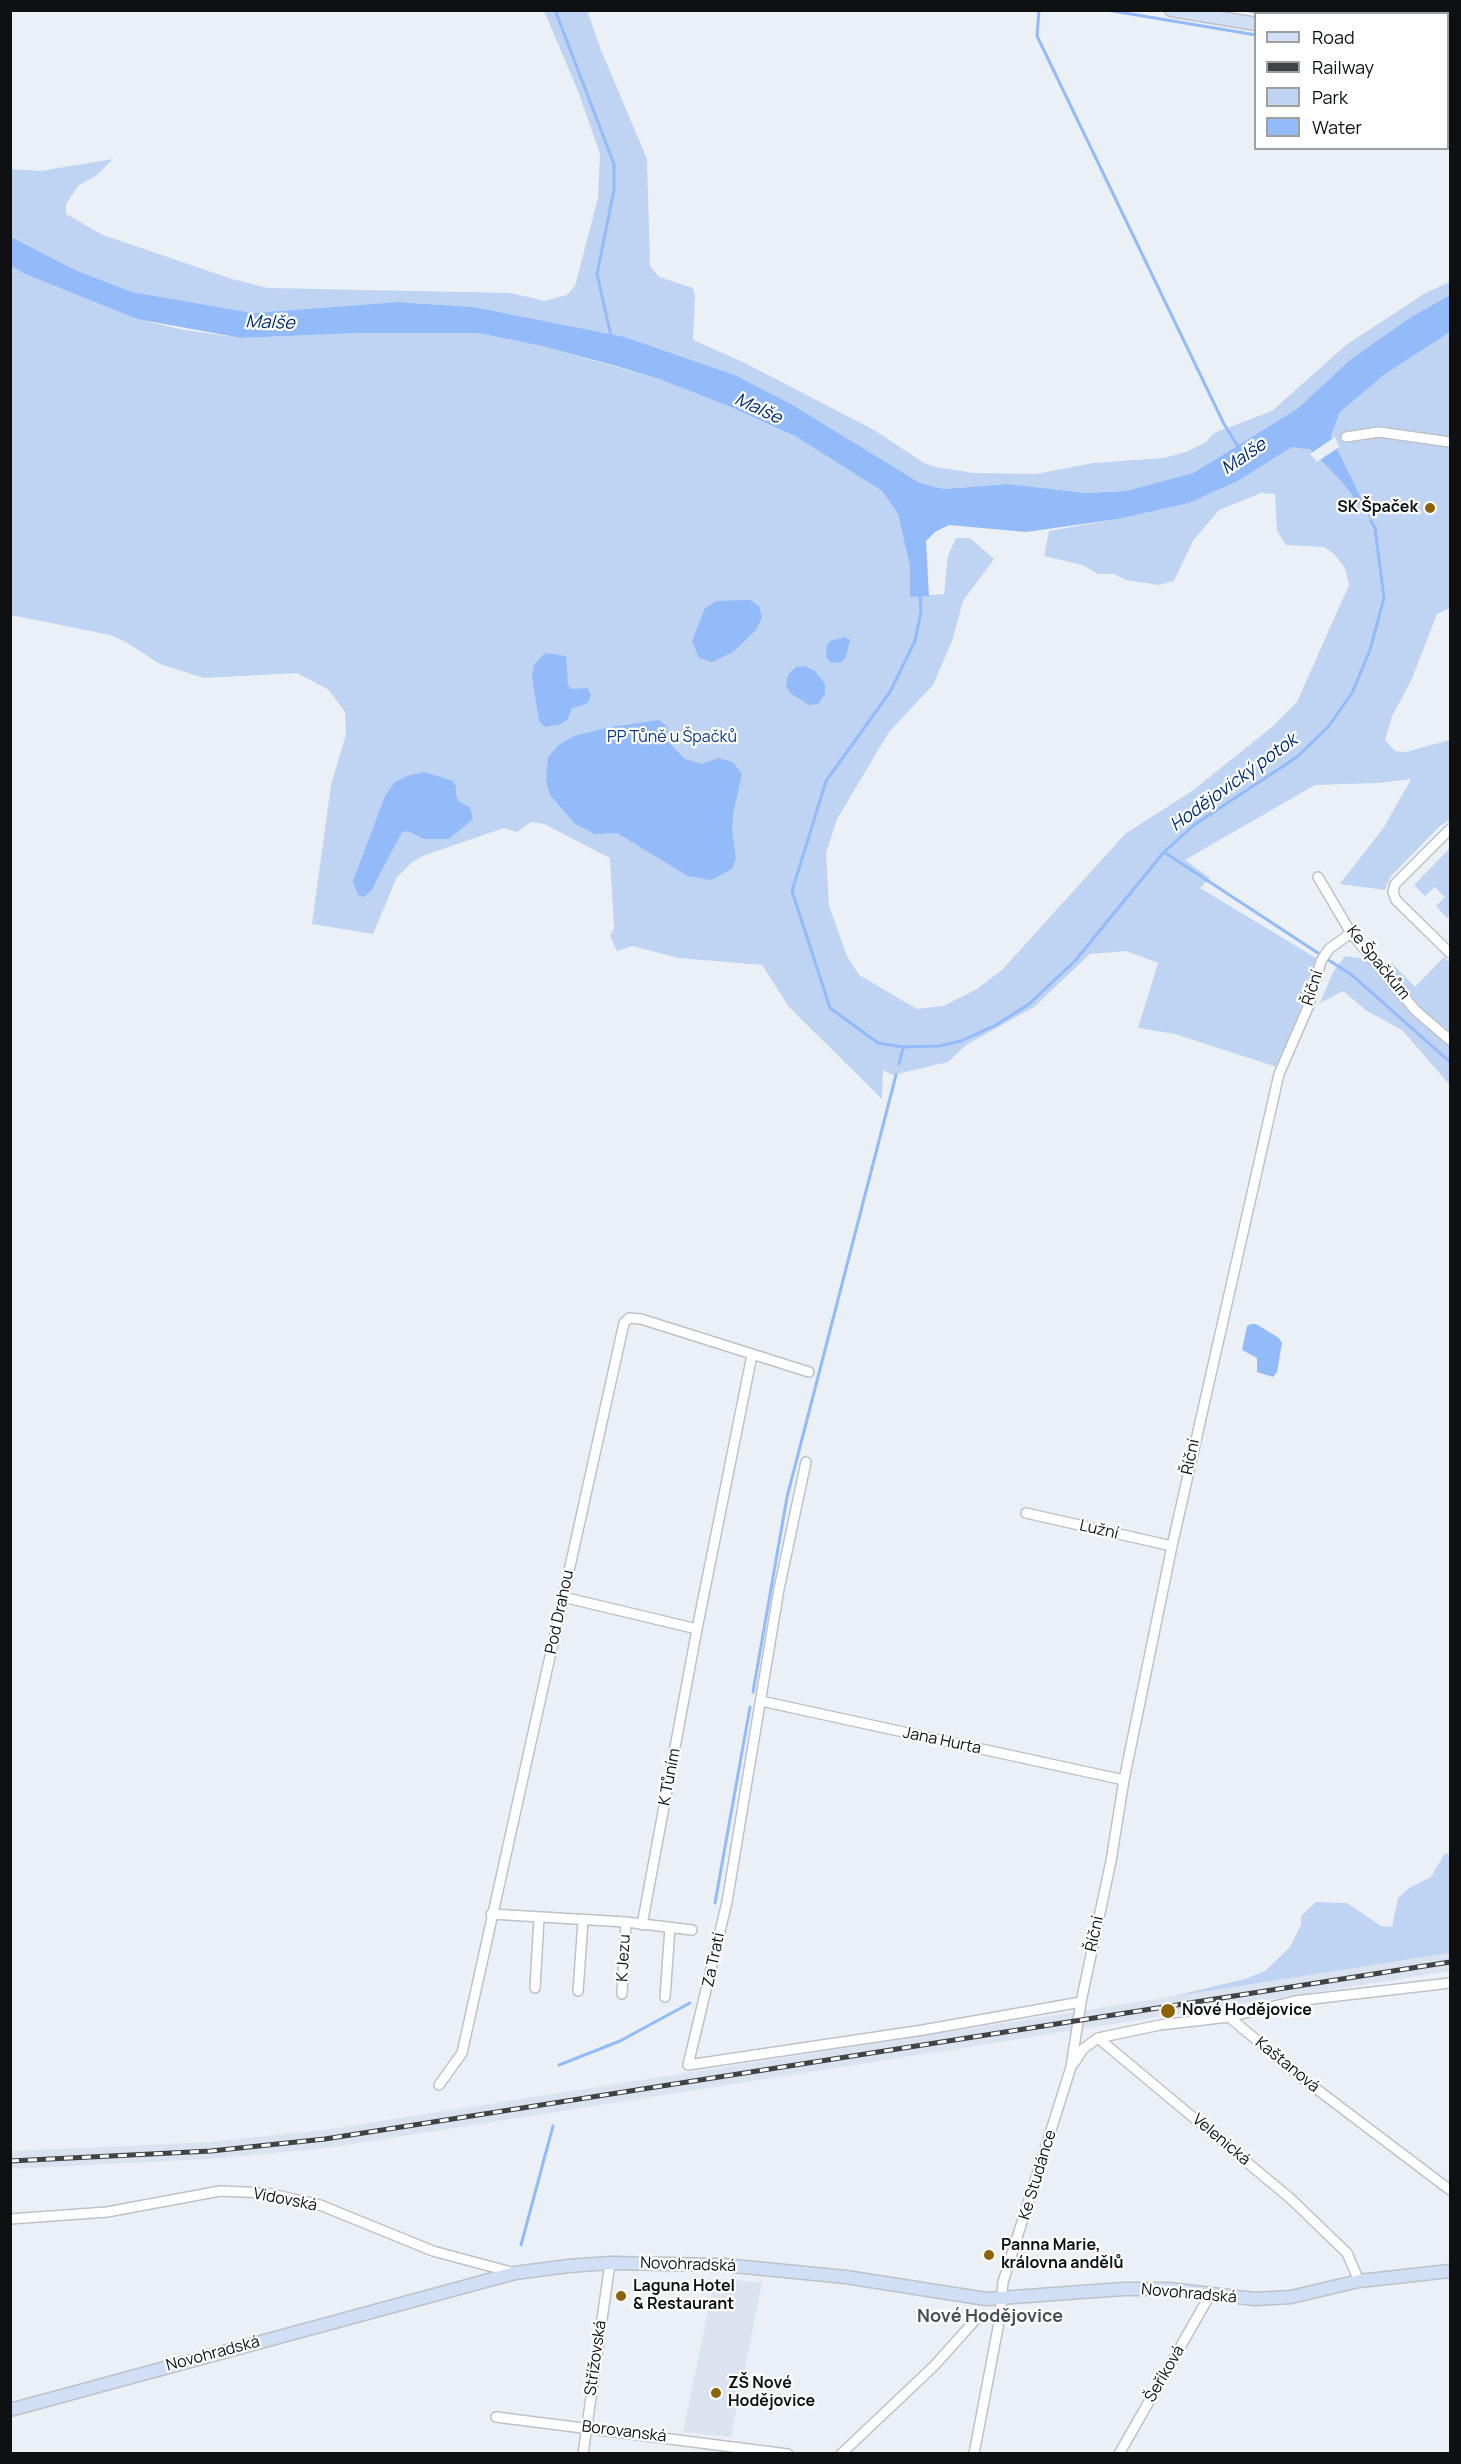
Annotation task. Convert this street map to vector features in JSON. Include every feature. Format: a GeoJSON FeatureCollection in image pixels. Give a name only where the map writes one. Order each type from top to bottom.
{"type":"FeatureCollection","features":[{"type":"Feature","properties":{"kind":"main road"},"geometry":{"type":"LineString","coordinates":[[1171,10],[1254,24]]}},
{"type":"Feature","properties":{"kind":"main road","name":"Novohradská"},"geometry":{"type":"LineString","coordinates":[[10,2410],[515,2273],[610,2263],[724,2265],[846,2277],[981,2298],[1002,2299],[1123,2289],[1168,2289],[1255,2300],[1291,2297],[1359,2281],[1450,2271]]}},
{"type":"Feature","properties":{"kind":"street"},"geometry":{"type":"LineString","coordinates":[[1346,437],[1379,432],[1450,442]]}},
{"type":"Feature","properties":{"kind":"street"},"geometry":{"type":"LineString","coordinates":[[1450,829],[1395,884],[1393,892],[1396,900],[1450,953]]}},
{"type":"Feature","properties":{"kind":"street","name":"Ke Špačkům"},"geometry":{"type":"LineString","coordinates":[[1318,877],[1351,933],[1416,1011],[1450,1040]]}},
{"type":"Feature","properties":{"kind":"street","name":"Říční"},"geometry":{"type":"LineString","coordinates":[[1081,2002],[1111,1861],[1124,1780],[1172,1546],[1279,1074],[1309,1005],[1321,962],[1329,949],[1351,933]]}},
{"type":"Feature","properties":{"kind":"street","name":"Pod Drahou"},"geometry":{"type":"LineString","coordinates":[[439,2085],[462,2053],[491,1914],[624,1323],[629,1318],[641,1319],[809,1372]]}},
{"type":"Feature","properties":{"kind":"street","name":"K Tůním"},"geometry":{"type":"LineString","coordinates":[[642,1925],[697,1629],[752,1355]]}},
{"type":"Feature","properties":{"kind":"street","name":"Za Tratí"},"geometry":{"type":"LineString","coordinates":[[806,1462],[779,1589],[727,1902],[688,2065],[934,2028],[1081,2002]]}},
{"type":"Feature","properties":{"kind":"street","name":"Lužní"},"geometry":{"type":"LineString","coordinates":[[1026,1513],[1172,1546]]}},
{"type":"Feature","properties":{"kind":"street"},"geometry":{"type":"LineString","coordinates":[[563,1597],[697,1629]]}},
{"type":"Feature","properties":{"kind":"street","name":"Jana Hurta"},"geometry":{"type":"LineString","coordinates":[[761,1701],[1124,1780]]}},
{"type":"Feature","properties":{"kind":"street","name":"K Jezu"},"geometry":{"type":"LineString","coordinates":[[491,1914],[626,1922],[692,1930]]}},
{"type":"Feature","properties":{"kind":"street"},"geometry":{"type":"LineString","coordinates":[[534,1988],[539,1918]]}},
{"type":"Feature","properties":{"kind":"street"},"geometry":{"type":"LineString","coordinates":[[578,1991],[583,1921]]}},
{"type":"Feature","properties":{"kind":"street","name":"K Jezu"},"geometry":{"type":"LineString","coordinates":[[622,1994],[626,1922]]}},
{"type":"Feature","properties":{"kind":"street"},"geometry":{"type":"LineString","coordinates":[[665,1996],[670,1928]]}},
{"type":"Feature","properties":{"kind":"street"},"geometry":{"type":"LineString","coordinates":[[1071,2067],[1083,2049],[1098,2038],[1160,2025],[1229,2017],[1295,2001],[1450,1983]]}},
{"type":"Feature","properties":{"kind":"street","name":"Ke Studánce"},"geometry":{"type":"LineString","coordinates":[[974,2454],[1004,2282],[1071,2067],[1081,2002]]}},
{"type":"Feature","properties":{"kind":"street","name":"Kaštanová"},"geometry":{"type":"LineString","coordinates":[[1229,2017],[1302,2078],[1445,2189],[1450,2190]]}},
{"type":"Feature","properties":{"kind":"street","name":"Velenická"},"geometry":{"type":"LineString","coordinates":[[1098,2038],[1291,2199],[1347,2253],[1359,2281]]}},
{"type":"Feature","properties":{"kind":"street","name":"Vidovská"},"geometry":{"type":"LineString","coordinates":[[10,2219],[107,2212],[220,2192],[267,2193],[320,2205],[433,2251],[515,2273]]}},
{"type":"Feature","properties":{"kind":"street","name":"Střížovská"},"geometry":{"type":"LineString","coordinates":[[583,2454],[610,2263]]}},
{"type":"Feature","properties":{"kind":"street","name":"Šeříková"},"geometry":{"type":"LineString","coordinates":[[1119,2454],[1210,2295]]}},
{"type":"Feature","properties":{"kind":"street"},"geometry":{"type":"LineString","coordinates":[[841,2454],[853,2439],[934,2366],[978,2317]]}},
{"type":"Feature","properties":{"kind":"street","name":"Borovanská"},"geometry":{"type":"LineString","coordinates":[[496,2417],[788,2454]]}},
{"type":"Feature","properties":{"kind":"shaded area"},"geometry":{"type":"Polygon","coordinates":[[[1450,1953],[1450,1971],[327,2148],[211,2159],[11,2169],[10,2151],[210,2142],[324,2130],[1450,1953]]]}},
{"type":"Feature","properties":{"kind":"shaded area","name":"ZŠ Nové Hodějovice"},"geometry":{"type":"Polygon","coordinates":[[[715,2278],[762,2283],[731,2437],[683,2432],[715,2278]]]}},
{"type":"Feature","properties":{"kind":"green space"},"geometry":{"type":"Polygon","coordinates":[[[587,10],[601,50],[647,159],[650,266],[659,277],[693,288],[695,297],[693,340],[745,363],[874,430],[924,463],[936,467],[974,473],[1036,474],[1093,463],[1164,458],[1186,452],[1206,442],[1214,433],[1272,411],[1346,345],[1427,292],[1450,282],[1450,295],[1411,317],[1351,359],[1297,409],[1193,473],[1126,491],[1086,493],[1008,484],[944,489],[920,483],[791,404],[735,375],[625,337],[474,307],[397,302],[253,313],[132,292],[75,270],[11,236],[11,169],[40,171],[113,159],[96,176],[79,185],[66,204],[66,214],[103,235],[232,279],[268,288],[511,293],[545,301],[567,295],[575,286],[598,198],[600,154],[578,91],[544,11],[587,10]]]}},
{"type":"Feature","properties":{"kind":"green space","name":"PP Tůně u Špačků"},"geometry":{"type":"Polygon","coordinates":[[[11,266],[25,274],[137,319],[184,330],[241,338],[359,333],[478,333],[542,346],[659,379],[795,436],[882,491],[898,514],[910,567],[910,597],[944,594],[948,556],[956,538],[970,538],[994,559],[963,601],[952,641],[933,685],[889,732],[837,819],[826,853],[829,906],[847,956],[859,975],[917,1009],[943,1006],[977,989],[1002,970],[1125,834],[1192,791],[1272,727],[1297,702],[1349,585],[1345,568],[1334,554],[1324,547],[1286,545],[1277,531],[1275,494],[1261,493],[1219,510],[1193,541],[1174,581],[1159,585],[1126,580],[1114,574],[1098,574],[1083,565],[1044,556],[1049,531],[1189,503],[1238,481],[1292,447],[1310,448],[1341,481],[1370,520],[1331,436],[1340,412],[1384,375],[1450,332],[1450,608],[1437,614],[1411,681],[1392,716],[1385,740],[1395,751],[1406,752],[1450,740],[1450,819],[1440,826],[1390,877],[1385,890],[1340,884],[1384,827],[1411,779],[1378,783],[1315,785],[1185,860],[1210,878],[1200,888],[1316,958],[1301,1009],[1277,1067],[1175,1034],[1138,1028],[1158,963],[1126,951],[1090,954],[1034,1007],[966,1045],[948,1062],[893,1075],[883,1070],[882,1099],[789,1007],[762,965],[679,958],[632,946],[617,951],[610,936],[614,928],[610,858],[544,824],[531,822],[517,832],[504,828],[425,855],[412,862],[397,877],[373,934],[312,924],[331,785],[346,734],[345,712],[329,690],[297,673],[204,678],[160,664],[124,641],[110,635],[11,615],[11,266]]]}},
{"type":"Feature","properties":{"kind":"green space"},"geometry":{"type":"Polygon","coordinates":[[[1450,848],[1450,914],[1447,918],[1436,906],[1445,897],[1435,887],[1425,896],[1414,885],[1450,848]]]}},
{"type":"Feature","properties":{"kind":"green space"},"geometry":{"type":"Polygon","coordinates":[[[1345,956],[1392,963],[1415,987],[1444,957],[1450,963],[1450,1085],[1402,1030],[1367,1011],[1343,991],[1320,1003],[1333,972],[1345,956]]]}},
{"type":"Feature","properties":{"kind":"green space"},"geometry":{"type":"Polygon","coordinates":[[[1445,1853],[1450,1855],[1450,1953],[1170,1997],[1245,1979],[1265,1971],[1290,1947],[1301,1925],[1301,1916],[1316,1902],[1347,1903],[1381,1926],[1392,1927],[1398,1898],[1409,1888],[1431,1877],[1445,1853]]]}},
{"type":"Feature","properties":{"kind":"water","name":"Malše"},"geometry":{"type":"Polygon","coordinates":[[[10,236],[75,270],[132,292],[253,313],[397,302],[474,307],[625,337],[735,375],[791,404],[920,483],[944,489],[1008,484],[1086,493],[1126,491],[1193,473],[1297,409],[1351,359],[1411,317],[1450,295],[1450,332],[1384,375],[1340,412],[1331,436],[1373,523],[1341,481],[1310,449],[1292,447],[1238,481],[1189,503],[1118,519],[1026,532],[949,525],[935,532],[926,541],[929,596],[910,597],[910,567],[898,514],[882,491],[795,436],[728,406],[659,379],[616,366],[542,346],[478,333],[359,333],[241,338],[137,319],[25,274],[11,266],[10,236]]]}},
{"type":"Feature","properties":{"kind":"water"},"geometry":{"type":"Polygon","coordinates":[[[750,600],[759,606],[762,617],[756,630],[733,652],[712,662],[699,658],[692,641],[705,608],[717,601],[750,600]]]}},
{"type":"Feature","properties":{"kind":"water"},"geometry":{"type":"Polygon","coordinates":[[[845,637],[850,640],[846,657],[840,663],[830,662],[826,657],[827,645],[830,641],[845,637]]]}},
{"type":"Feature","properties":{"kind":"water"},"geometry":{"type":"Polygon","coordinates":[[[545,653],[566,656],[568,685],[571,689],[587,688],[591,694],[589,701],[584,705],[572,708],[567,720],[561,724],[545,727],[539,721],[532,677],[534,665],[545,653]]]}},
{"type":"Feature","properties":{"kind":"water"},"geometry":{"type":"Polygon","coordinates":[[[805,666],[815,671],[825,684],[825,694],[818,704],[809,705],[790,693],[786,686],[788,675],[796,667],[805,666]]]}},
{"type":"Feature","properties":{"kind":"water"},"geometry":{"type":"Polygon","coordinates":[[[659,720],[668,727],[667,741],[685,759],[702,764],[718,758],[733,762],[742,774],[733,814],[732,831],[736,858],[732,869],[711,880],[688,876],[617,833],[595,834],[575,824],[550,795],[546,780],[548,757],[560,744],[574,736],[611,727],[659,720]]]}},
{"type":"Feature","properties":{"kind":"water"},"geometry":{"type":"Polygon","coordinates":[[[424,772],[453,781],[459,802],[470,807],[473,819],[449,839],[424,839],[408,831],[402,832],[371,891],[364,897],[358,895],[353,881],[385,796],[395,782],[424,772]]]}},
{"type":"Feature","properties":{"kind":"water"},"geometry":{"type":"Polygon","coordinates":[[[1256,1324],[1279,1338],[1282,1343],[1277,1372],[1273,1377],[1257,1372],[1257,1358],[1242,1350],[1247,1326],[1256,1324]]]}},
{"type":"Feature","properties":{"kind":"pier"},"geometry":{"type":"Polygon","coordinates":[[[1335,437],[1339,447],[1317,462],[1310,454],[1335,437]]]}},
{"type":"Feature","properties":{"kind":"waterway"},"geometry":{"type":"LineString","coordinates":[[555,10],[614,164],[614,190],[597,274],[611,336]]}},
{"type":"Feature","properties":{"kind":"waterway","name":"Malše"},"geometry":{"type":"LineString","coordinates":[[1039,10],[1037,36],[1224,424],[1239,448]]}},
{"type":"Feature","properties":{"kind":"waterway"},"geometry":{"type":"LineString","coordinates":[[1107,10],[1254,35]]}},
{"type":"Feature","properties":{"kind":"waterway"},"geometry":{"type":"LineString","coordinates":[[1246,10],[1254,12]]}},
{"type":"Feature","properties":{"kind":"waterway","name":"Hodějovický potok"},"geometry":{"type":"LineString","coordinates":[[1371,521],[1375,528],[1384,598],[1370,650],[1352,693],[1328,727],[1297,757],[1194,825],[1164,852],[1353,976],[1450,1062]]}},
{"type":"Feature","properties":{"kind":"waterway"},"geometry":{"type":"LineString","coordinates":[[920,593],[921,611],[915,641],[890,692],[826,781],[792,891],[830,1008],[878,1043],[903,1047],[939,1046],[961,1041],[996,1025],[1029,1004],[1075,961],[1164,852]]}},
{"type":"Feature","properties":{"kind":"waterway"},"geometry":{"type":"LineString","coordinates":[[899,1064],[903,1048]]}},
{"type":"Feature","properties":{"kind":"waterway"},"geometry":{"type":"LineString","coordinates":[[753,1692],[787,1497],[896,1075]]}},
{"type":"Feature","properties":{"kind":"waterway"},"geometry":{"type":"LineString","coordinates":[[715,1903],[750,1707]]}},
{"type":"Feature","properties":{"kind":"waterway"},"geometry":{"type":"LineString","coordinates":[[559,2065],[620,2041],[690,2003]]}},
{"type":"Feature","properties":{"kind":"waterway"},"geometry":{"type":"LineString","coordinates":[[521,2245],[553,2126]]}},
{"type":"Feature","properties":{"kind":"railway"},"geometry":{"type":"LineString","coordinates":[[10,2161],[211,2151],[325,2139],[1450,1962]]}},
{"type":"Feature","properties":{"kind":"place","name":"SK Špaček"},"geometry":{"type":"Point","coordinates":[1430,508]}},
{"type":"Feature","properties":{"kind":"place","name":"Nové Hodějovice"},"geometry":{"type":"Point","coordinates":[1168,2011]}},
{"type":"Feature","properties":{"kind":"place","name":"Panna Marie, královna andělů"},"geometry":{"type":"Point","coordinates":[989,2255]}},
{"type":"Feature","properties":{"kind":"place","name":"Laguna Hotel & Restaurant"},"geometry":{"type":"Point","coordinates":[621,2296]}},
{"type":"Feature","properties":{"kind":"place","name":"ZŠ Nové Hodějovice"},"geometry":{"type":"Point","coordinates":[716,2393]}},
{"type":"Feature","properties":{"kind":"district","name":"Nové Hodějovice"},"geometry":{"type":"Point","coordinates":[990,2317]}}]}
